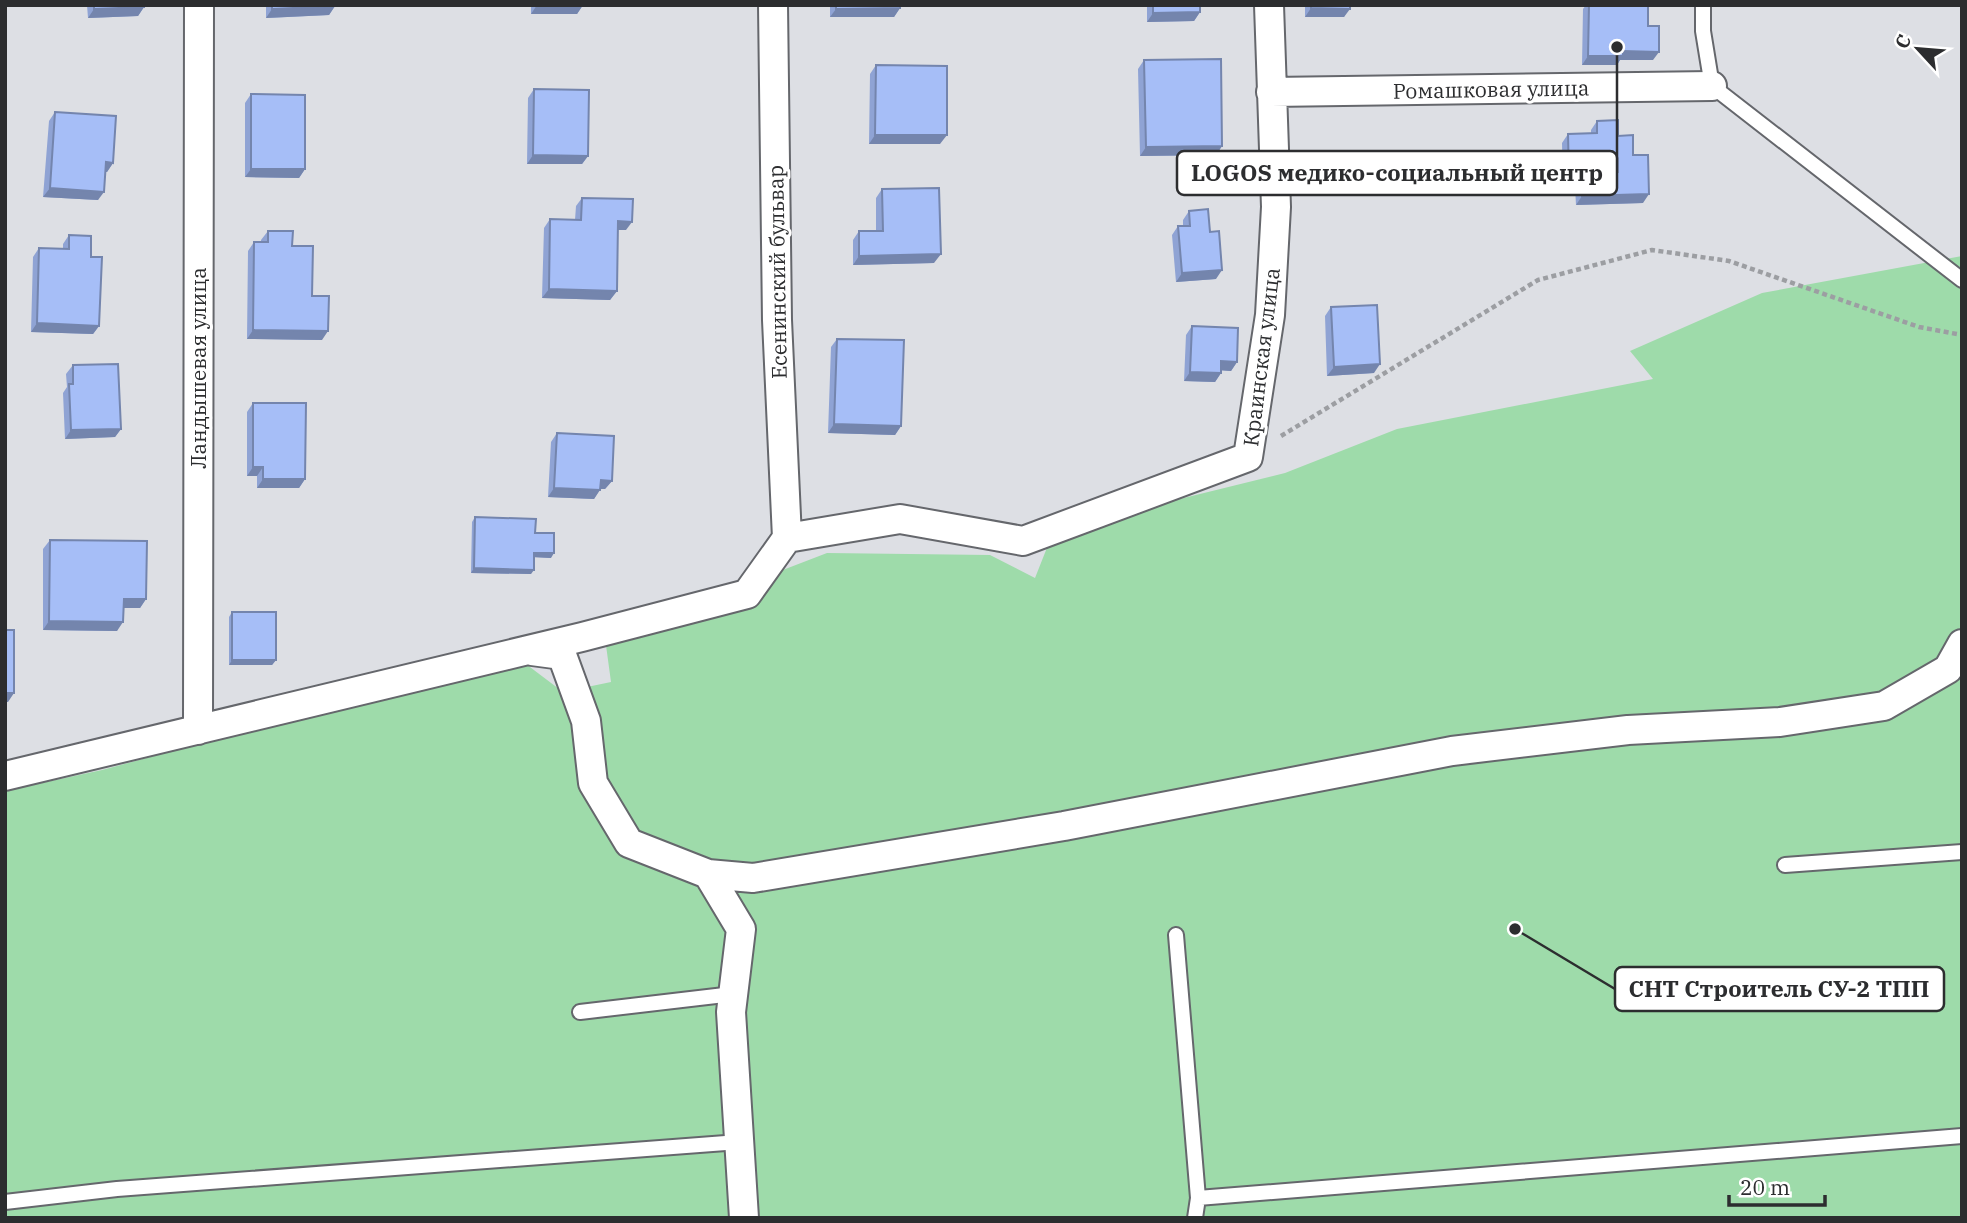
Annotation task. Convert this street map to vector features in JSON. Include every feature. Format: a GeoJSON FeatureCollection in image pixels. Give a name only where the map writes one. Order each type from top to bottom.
{"type":"FeatureCollection","features":[{"type":"Feature","properties":{"kind":"street","name":"Ландышевая улица"},"geometry":{"type":"LineString","coordinates":[[198,730],[200,5]]}},
{"type":"Feature","properties":{"kind":"street","name":"Есенинский бульвар"},"geometry":{"type":"LineString","coordinates":[[773,5],[777,320],[786,538]]}},
{"type":"Feature","properties":{"kind":"street","name":"Краинская улица"},"geometry":{"type":"LineString","coordinates":[[1248,457],[1270,315],[1276,206],[1269,5]]}},
{"type":"Feature","properties":{"kind":"street","name":"Ромашковая улица"},"geometry":{"type":"LineString","coordinates":[[1271,92],[1712,86]]}},
{"type":"Feature","properties":{"kind":"street"},"geometry":{"type":"LineString","coordinates":[[5,776],[747,594],[786,538],[900,519],[1023,541],[1248,457]]}},
{"type":"Feature","properties":{"kind":"street"},"geometry":{"type":"LineString","coordinates":[[522,650],[562,655],[586,721],[593,783],[629,843],[708,874],[753,878],[1064,826],[1452,751],[1628,730],[1780,722],[1884,706],[1948,669],[1962,644]]}},
{"type":"Feature","properties":{"kind":"street"},"geometry":{"type":"LineString","coordinates":[[708,874],[741,929],[731,1012],[744,1218]]}},
{"type":"Feature","properties":{"kind":"lane"},"geometry":{"type":"LineString","coordinates":[[1703,5],[1703,31],[1712,86],[1962,280]]}},
{"type":"Feature","properties":{"kind":"lane"},"geometry":{"type":"LineString","coordinates":[[1785,864],[1962,852]]}},
{"type":"Feature","properties":{"kind":"lane"},"geometry":{"type":"LineString","coordinates":[[1176,935],[1198,1198],[1195,1218]]}},
{"type":"Feature","properties":{"kind":"lane"},"geometry":{"type":"LineString","coordinates":[[580,1012],[733,994]]}},
{"type":"Feature","properties":{"kind":"lane"},"geometry":{"type":"LineString","coordinates":[[1198,1198],[1962,1136]]}},
{"type":"Feature","properties":{"kind":"lane"},"geometry":{"type":"LineString","coordinates":[[5,1202],[117,1189],[739,1142]]}},
{"type":"Feature","properties":{"kind":"path"},"geometry":{"type":"LineString","coordinates":[[1248,457],[1538,280],[1653,250],[1729,261],[1919,327],[1962,335]]}},
{"type":"Feature","properties":{"kind":"green space"},"geometry":{"type":"Polygon","coordinates":[[[1962,256],[1962,1218],[5,1218],[5,791],[102,770],[518,658],[563,692],[611,682],[605,638],[827,553],[990,555],[1035,578],[1054,530],[1285,473],[1397,429],[1653,379],[1630,351],[1762,293],[1962,256]]]}},
{"type":"Feature","properties":{"kind":"building"},"geometry":{"type":"Polygon","coordinates":[[[94,5],[144,5],[144,7],[94,9],[94,5]]]}},
{"type":"Feature","properties":{"kind":"building"},"geometry":{"type":"Polygon","coordinates":[[[272,5],[335,5],[335,6],[272,9],[272,5]]]}},
{"type":"Feature","properties":{"kind":"building"},"geometry":{"type":"Polygon","coordinates":[[[836,5],[900,5],[900,8],[836,9],[836,5]]]}},
{"type":"Feature","properties":{"kind":"building"},"geometry":{"type":"Polygon","coordinates":[[[1153,5],[1200,5],[1200,12],[1153,13],[1153,5]]]}},
{"type":"Feature","properties":{"kind":"building"},"geometry":{"type":"Polygon","coordinates":[[[1311,5],[1350,5],[1350,9],[1311,8],[1311,5]]]}},
{"type":"Feature","properties":{"kind":"building"},"geometry":{"type":"Polygon","coordinates":[[[1589,5],[1648,5],[1648,26],[1659,26],[1659,52],[1623,51],[1623,56],[1588,56],[1589,5]]]}},
{"type":"Feature","properties":{"kind":"building"},"geometry":{"type":"Polygon","coordinates":[[[1221,59],[1222,146],[1146,147],[1144,60],[1221,59]]]}},
{"type":"Feature","properties":{"kind":"building"},"geometry":{"type":"Polygon","coordinates":[[[876,65],[947,66],[947,135],[875,135],[876,65]]]}},
{"type":"Feature","properties":{"kind":"building"},"geometry":{"type":"Polygon","coordinates":[[[534,89],[589,90],[588,156],[533,155],[534,89]]]}},
{"type":"Feature","properties":{"kind":"building"},"geometry":{"type":"Polygon","coordinates":[[[251,94],[305,95],[305,169],[251,169],[251,94]]]}},
{"type":"Feature","properties":{"kind":"building"},"geometry":{"type":"Polygon","coordinates":[[[55,112],[116,116],[113,163],[106,162],[104,192],[50,188],[55,112]]]}},
{"type":"Feature","properties":{"kind":"building"},"geometry":{"type":"Polygon","coordinates":[[[1618,120],[1618,136],[1633,135],[1633,155],[1648,155],[1649,194],[1582,196],[1582,178],[1569,178],[1568,134],[1597,133],[1597,121],[1618,120]]]}},
{"type":"Feature","properties":{"kind":"building"},"geometry":{"type":"Polygon","coordinates":[[[939,188],[941,254],[859,256],[859,231],[883,231],[882,189],[939,188]]]}},
{"type":"Feature","properties":{"kind":"building"},"geometry":{"type":"Polygon","coordinates":[[[582,198],[633,199],[632,222],[618,221],[617,291],[549,289],[550,219],[581,220],[582,198]]]}},
{"type":"Feature","properties":{"kind":"building"},"geometry":{"type":"Polygon","coordinates":[[[1208,209],[1210,232],[1219,231],[1222,270],[1182,273],[1178,226],[1190,226],[1189,211],[1208,209]]]}},
{"type":"Feature","properties":{"kind":"building"},"geometry":{"type":"Polygon","coordinates":[[[268,231],[293,231],[292,246],[313,246],[312,296],[329,296],[328,331],[253,330],[254,242],[268,242],[268,231]]]}},
{"type":"Feature","properties":{"kind":"building"},"geometry":{"type":"Polygon","coordinates":[[[69,235],[91,236],[91,257],[102,257],[99,326],[37,323],[39,248],[69,249],[69,235]]]}},
{"type":"Feature","properties":{"kind":"building"},"geometry":{"type":"Polygon","coordinates":[[[1377,305],[1380,364],[1334,367],[1331,307],[1377,305]]]}},
{"type":"Feature","properties":{"kind":"building"},"geometry":{"type":"Polygon","coordinates":[[[1192,326],[1238,328],[1237,362],[1221,361],[1221,373],[1190,372],[1192,326]]]}},
{"type":"Feature","properties":{"kind":"building"},"geometry":{"type":"Polygon","coordinates":[[[837,339],[904,340],[901,426],[834,424],[837,339]]]}},
{"type":"Feature","properties":{"kind":"building"},"geometry":{"type":"Polygon","coordinates":[[[118,364],[121,429],[71,430],[69,384],[73,384],[73,365],[118,364]]]}},
{"type":"Feature","properties":{"kind":"building"},"geometry":{"type":"Polygon","coordinates":[[[253,403],[306,403],[305,479],[263,479],[263,467],[253,467],[253,403]]]}},
{"type":"Feature","properties":{"kind":"building"},"geometry":{"type":"Polygon","coordinates":[[[557,433],[614,436],[612,481],[601,480],[600,490],[554,488],[557,433]]]}},
{"type":"Feature","properties":{"kind":"building"},"geometry":{"type":"Polygon","coordinates":[[[475,517],[536,519],[535,533],[554,533],[554,553],[534,553],[534,570],[474,568],[475,517]]]}},
{"type":"Feature","properties":{"kind":"building"},"geometry":{"type":"Polygon","coordinates":[[[50,540],[147,541],[146,599],[124,599],[123,622],[49,621],[50,540]]]}},
{"type":"Feature","properties":{"kind":"building"},"geometry":{"type":"Polygon","coordinates":[[[232,612],[276,612],[276,660],[232,660],[232,612]]]}},
{"type":"Feature","properties":{"kind":"building"},"geometry":{"type":"Polygon","coordinates":[[[5,630],[14,630],[14,693],[5,693],[5,630]]]}},
{"type":"Feature","properties":{"kind":"place","name":"LOGOS медико-социальный центр"},"geometry":{"type":"Point","coordinates":[1617,47]}},
{"type":"Feature","properties":{"kind":"place","name":"СНТ Строитель СУ-2 ТПП"},"geometry":{"type":"Point","coordinates":[1515,929]}}]}
